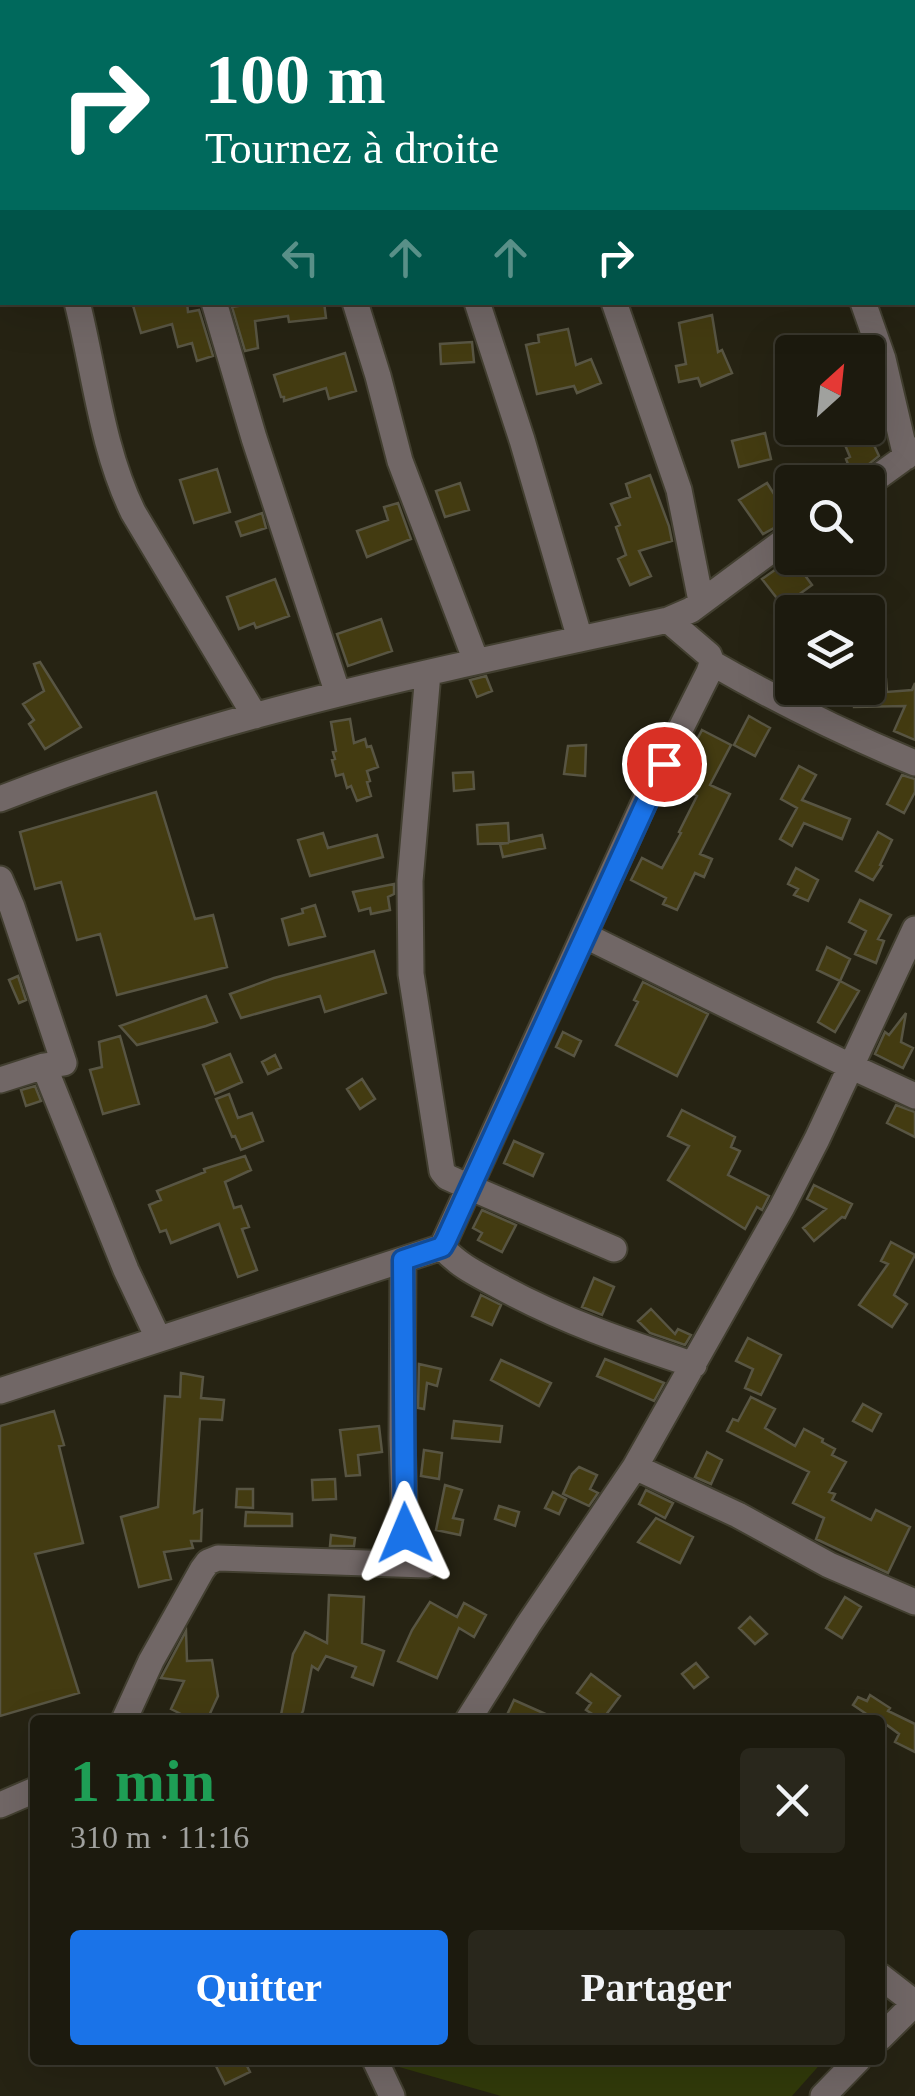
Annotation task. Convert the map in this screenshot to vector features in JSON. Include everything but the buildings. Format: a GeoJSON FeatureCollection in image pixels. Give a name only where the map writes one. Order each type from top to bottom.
{"type":"FeatureCollection","features":[{"type":"Feature","properties":{"kind":"street"},"geometry":{"type":"LineString","coordinates":[[79,305],[95,389],[123,492],[255,716]]}},
{"type":"Feature","properties":{"kind":"street"},"geometry":{"type":"LineString","coordinates":[[215,305],[338,694]]}},
{"type":"Feature","properties":{"kind":"street"},"geometry":{"type":"LineString","coordinates":[[356,305],[400,461],[476,661]]}},
{"type":"Feature","properties":{"kind":"street"},"geometry":{"type":"LineString","coordinates":[[478,305],[580,639]]}},
{"type":"Feature","properties":{"kind":"street"},"geometry":{"type":"LineString","coordinates":[[615,305],[679,490],[701,601]]}},
{"type":"Feature","properties":{"kind":"street"},"geometry":{"type":"LineString","coordinates":[[864,305],[910,453],[885,471]]}},
{"type":"Feature","properties":{"kind":"street"},"geometry":{"type":"LineString","coordinates":[[0,800],[132,750],[255,716],[476,661],[668,620],[691,610],[775,547]]}},
{"type":"Feature","properties":{"kind":"street"},"geometry":{"type":"LineString","coordinates":[[668,620],[712,663],[773,698],[915,762]]}},
{"type":"Feature","properties":{"kind":"street"},"geometry":{"type":"LineString","coordinates":[[0,1391],[442,1247],[712,663]]}},
{"type":"Feature","properties":{"kind":"street"},"geometry":{"type":"LineString","coordinates":[[428,673],[410,881],[411,974],[442,1170],[447,1177],[468,1187],[614,1249]]}},
{"type":"Feature","properties":{"kind":"street"},"geometry":{"type":"LineString","coordinates":[[0,879],[6,909],[64,1063],[0,1080]]}},
{"type":"Feature","properties":{"kind":"street"},"geometry":{"type":"LineString","coordinates":[[471,1715],[635,1467],[694,1364],[817,1139],[915,929]]}},
{"type":"Feature","properties":{"kind":"street"},"geometry":{"type":"LineString","coordinates":[[584,934],[915,1096]]}},
{"type":"Feature","properties":{"kind":"street"},"geometry":{"type":"LineString","coordinates":[[44,1066],[126,1270],[158,1338]]}},
{"type":"Feature","properties":{"kind":"street"},"geometry":{"type":"LineString","coordinates":[[442,1247],[456,1263],[558,1316],[694,1364]]}},
{"type":"Feature","properties":{"kind":"street"},"geometry":{"type":"LineString","coordinates":[[126,1715],[151,1661],[208,1562],[218,1558],[416,1564],[402,1439],[403,1260]]}},
{"type":"Feature","properties":{"kind":"street"},"geometry":{"type":"LineString","coordinates":[[635,1467],[738,1515],[829,1565],[914,1599]]}},
{"type":"Feature","properties":{"kind":"street"},"geometry":{"type":"LineString","coordinates":[[0,1805],[30,1792]]}},
{"type":"Feature","properties":{"kind":"street"},"geometry":{"type":"LineString","coordinates":[[885,1980],[915,2003],[885,2033]]}},
{"type":"Feature","properties":{"kind":"street"},"geometry":{"type":"LineString","coordinates":[[377,2065],[392,2096]]}},
{"type":"Feature","properties":{"kind":"street"},"geometry":{"type":"LineString","coordinates":[[823,2096],[853,2065]]}},
{"type":"Feature","properties":{"kind":"green space"},"geometry":{"type":"Polygon","coordinates":[[[392,2065],[820,2065],[792,2096],[501,2096],[392,2065]]]}},
{"type":"Feature","properties":{"kind":"route"},"geometry":{"type":"LineString","coordinates":[[405,1533],[403,1260],[432,1252],[446,1240],[664,764]]}}]}
